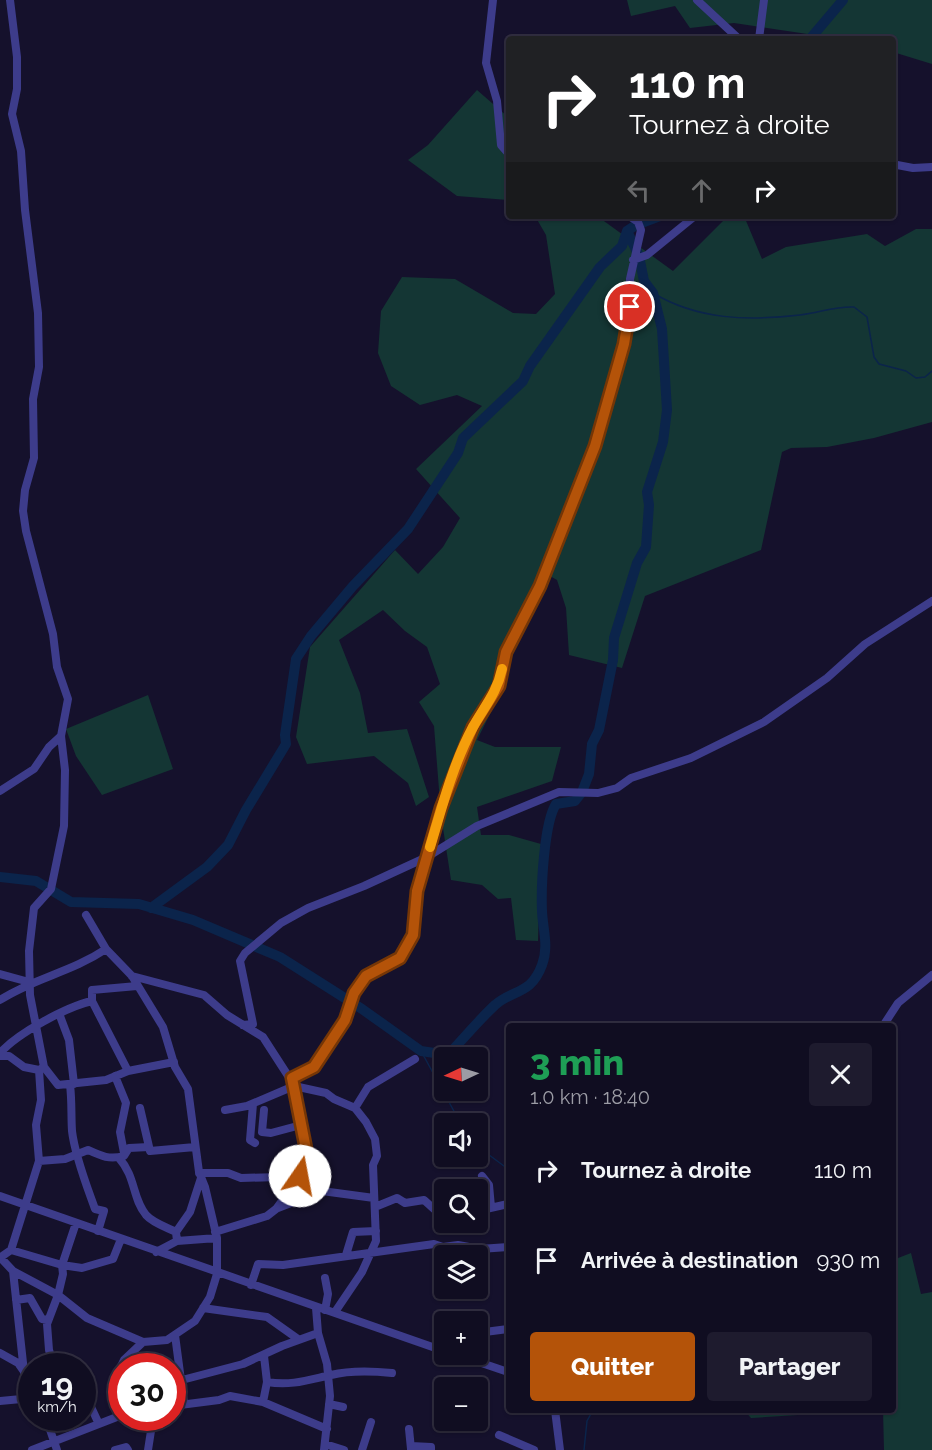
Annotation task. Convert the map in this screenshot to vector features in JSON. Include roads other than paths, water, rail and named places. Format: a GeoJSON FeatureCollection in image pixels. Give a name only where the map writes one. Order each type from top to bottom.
{"type":"FeatureCollection","features":[{"type":"Feature","properties":{"kind":"street"},"geometry":{"type":"LineString","coordinates":[[10,0],[17,57],[17,89],[12,114],[21,151],[25,210],[38,313],[39,367],[33,399],[34,458],[25,490],[23,511],[52,634],[57,667],[68,699],[61,736],[65,770],[64,826],[51,889],[34,908],[29,982],[38,1027],[42,1069],[36,1125],[39,1161],[33,1188],[25,1205],[11,1250],[1,1257],[13,1271],[58,1295],[87,1318],[143,1342],[167,1340],[195,1321],[210,1297],[217,1274],[216,1235],[200,1175],[188,1089],[174,1062],[163,1027],[132,976],[106,950],[86,915]]}},
{"type":"Feature","properties":{"kind":"street"},"geometry":{"type":"LineString","coordinates":[[493,0],[486,63],[497,101],[501,146],[506,151]]}},
{"type":"Feature","properties":{"kind":"street"},"geometry":{"type":"LineString","coordinates":[[697,0],[736,36]]}},
{"type":"Feature","properties":{"kind":"street"},"geometry":{"type":"LineString","coordinates":[[759,36],[764,0]]}},
{"type":"Feature","properties":{"kind":"street"},"geometry":{"type":"LineString","coordinates":[[896,165],[913,168],[932,167]]}},
{"type":"Feature","properties":{"kind":"street"},"geometry":{"type":"LineString","coordinates":[[225,1110],[253,1104],[293,1082],[314,1067],[345,1020],[354,993],[366,976],[400,958],[413,935],[417,891],[456,768],[473,727],[499,686],[506,652],[540,586],[595,446],[624,344],[633,260],[641,230],[638,222],[634,219]]}},
{"type":"Feature","properties":{"kind":"street"},"geometry":{"type":"LineString","coordinates":[[633,260],[647,255],[690,219]]}},
{"type":"Feature","properties":{"kind":"street"},"geometry":{"type":"LineString","coordinates":[[243,1025],[253,1024],[239,966],[245,953],[270,935],[281,923],[308,908],[364,886],[426,857],[477,826],[559,792],[598,794],[617,788],[631,778],[691,758],[764,722],[827,678],[865,644],[932,601]]}},
{"type":"Feature","properties":{"kind":"street"},"geometry":{"type":"LineString","coordinates":[[0,790],[33,769],[49,747],[61,736]]}},
{"type":"Feature","properties":{"kind":"street"},"geometry":{"type":"LineString","coordinates":[[0,1000],[29,982],[83,964],[106,950]]}},
{"type":"Feature","properties":{"kind":"street"},"geometry":{"type":"LineString","coordinates":[[0,974],[29,982]]}},
{"type":"Feature","properties":{"kind":"street"},"geometry":{"type":"LineString","coordinates":[[885,1023],[898,1003],[932,975]]}},
{"type":"Feature","properties":{"kind":"street"},"geometry":{"type":"LineString","coordinates":[[132,976],[204,995],[270,1044],[293,1082],[306,1149],[300,1176],[276,1209]]}},
{"type":"Feature","properties":{"kind":"street"},"geometry":{"type":"LineString","coordinates":[[128,1071],[92,1001],[92,990],[137,986]]}},
{"type":"Feature","properties":{"kind":"street"},"geometry":{"type":"LineString","coordinates":[[92,1001],[8,1044],[0,1054],[9,1056],[24,1067],[42,1069],[58,1085],[106,1080],[128,1071],[174,1062]]}},
{"type":"Feature","properties":{"kind":"street"},"geometry":{"type":"LineString","coordinates":[[60,1016],[70,1048],[72,1132],[89,1187],[89,1200],[95,1209],[104,1211],[98,1231]]}},
{"type":"Feature","properties":{"kind":"street"},"geometry":{"type":"LineString","coordinates":[[355,1108],[368,1087],[415,1059]]}},
{"type":"Feature","properties":{"kind":"street"},"geometry":{"type":"LineString","coordinates":[[115,1076],[126,1103],[120,1132],[122,1155],[131,1173],[135,1192],[145,1214],[176,1232]]}},
{"type":"Feature","properties":{"kind":"street"},"geometry":{"type":"LineString","coordinates":[[293,1082],[327,1093],[334,1100],[355,1108],[375,1139],[376,1231],[373,1252],[335,1312]]}},
{"type":"Feature","properties":{"kind":"street"},"geometry":{"type":"LineString","coordinates":[[253,1104],[249,1140],[255,1143]]}},
{"type":"Feature","properties":{"kind":"street"},"geometry":{"type":"LineString","coordinates":[[141,1108],[150,1151],[195,1147]]}},
{"type":"Feature","properties":{"kind":"street"},"geometry":{"type":"LineString","coordinates":[[264,1110],[262,1132],[271,1133],[301,1125]]}},
{"type":"Feature","properties":{"kind":"street"},"geometry":{"type":"LineString","coordinates":[[39,1161],[65,1159],[88,1150],[103,1158],[122,1155],[129,1148],[149,1147]]}},
{"type":"Feature","properties":{"kind":"street"},"geometry":{"type":"LineString","coordinates":[[200,1175],[228,1173],[242,1178],[270,1176],[295,1180],[322,1191],[375,1198]]}},
{"type":"Feature","properties":{"kind":"street"},"geometry":{"type":"LineString","coordinates":[[177,1241],[176,1232],[190,1212],[200,1175]]}},
{"type":"Feature","properties":{"kind":"street"},"geometry":{"type":"LineString","coordinates":[[482,1176],[489,1185],[491,1207]]}},
{"type":"Feature","properties":{"kind":"street"},"geometry":{"type":"LineString","coordinates":[[156,1252],[177,1241],[216,1235],[267,1216],[276,1209],[322,1191]]}},
{"type":"Feature","properties":{"kind":"street"},"geometry":{"type":"LineString","coordinates":[[0,1196],[217,1274],[335,1312],[434,1347]]}},
{"type":"Feature","properties":{"kind":"street"},"geometry":{"type":"LineString","coordinates":[[375,1207],[397,1198],[405,1203],[424,1200],[434,1209]]}},
{"type":"Feature","properties":{"kind":"street"},"geometry":{"type":"LineString","coordinates":[[488,1208],[506,1204]]}},
{"type":"Feature","properties":{"kind":"street"},"geometry":{"type":"LineString","coordinates":[[50,1353],[48,1320],[58,1295],[63,1274],[62,1265],[76,1223]]}},
{"type":"Feature","properties":{"kind":"street"},"geometry":{"type":"LineString","coordinates":[[346,1254],[353,1232],[376,1231]]}},
{"type":"Feature","properties":{"kind":"street"},"geometry":{"type":"LineString","coordinates":[[11,1250],[62,1265],[82,1268],[112,1259],[121,1239]]}},
{"type":"Feature","properties":{"kind":"street"},"geometry":{"type":"LineString","coordinates":[[251,1285],[258,1264],[283,1265],[346,1254],[434,1244],[443,1247],[458,1245],[480,1249],[506,1247]]}},
{"type":"Feature","properties":{"kind":"street"},"geometry":{"type":"LineString","coordinates":[[13,1271],[22,1353]]}},
{"type":"Feature","properties":{"kind":"street"},"geometry":{"type":"LineString","coordinates":[[325,1278],[328,1294],[320,1309],[318,1333],[328,1376],[329,1404],[324,1447],[344,1450]]}},
{"type":"Feature","properties":{"kind":"street"},"geometry":{"type":"LineString","coordinates":[[16,1300],[30,1298],[42,1319],[48,1320]]}},
{"type":"Feature","properties":{"kind":"street"},"geometry":{"type":"LineString","coordinates":[[203,1308],[267,1317],[298,1340]]}},
{"type":"Feature","properties":{"kind":"street"},"geometry":{"type":"LineString","coordinates":[[488,1332],[506,1329]]}},
{"type":"Feature","properties":{"kind":"street"},"geometry":{"type":"LineString","coordinates":[[186,1379],[243,1364],[318,1333]]}},
{"type":"Feature","properties":{"kind":"street"},"geometry":{"type":"LineString","coordinates":[[175,1335],[178,1353]]}},
{"type":"Feature","properties":{"kind":"street"},"geometry":{"type":"LineString","coordinates":[[131,1353],[143,1342]]}},
{"type":"Feature","properties":{"kind":"street"},"geometry":{"type":"LineString","coordinates":[[0,1353],[18,1363]]}},
{"type":"Feature","properties":{"kind":"street"},"geometry":{"type":"LineString","coordinates":[[263,1402],[267,1382],[264,1356]]}},
{"type":"Feature","properties":{"kind":"street"},"geometry":{"type":"LineString","coordinates":[[488,1364],[506,1371]]}},
{"type":"Feature","properties":{"kind":"street"},"geometry":{"type":"LineString","coordinates":[[267,1382],[293,1384],[328,1376],[367,1371],[392,1373]]}},
{"type":"Feature","properties":{"kind":"street"},"geometry":{"type":"LineString","coordinates":[[186,1403],[219,1400],[230,1396],[263,1402],[327,1429]]}},
{"type":"Feature","properties":{"kind":"street"},"geometry":{"type":"LineString","coordinates":[[0,1401],[18,1399]]}},
{"type":"Feature","properties":{"kind":"street"},"geometry":{"type":"LineString","coordinates":[[329,1404],[343,1407]]}},
{"type":"Feature","properties":{"kind":"street"},"geometry":{"type":"LineString","coordinates":[[555,1413],[560,1450]]}},
{"type":"Feature","properties":{"kind":"street"},"geometry":{"type":"LineString","coordinates":[[96,1418],[98,1422]]}},
{"type":"Feature","properties":{"kind":"street"},"geometry":{"type":"LineString","coordinates":[[36,1449],[108,1419]]}},
{"type":"Feature","properties":{"kind":"street"},"geometry":{"type":"LineString","coordinates":[[362,1450],[371,1422]]}},
{"type":"Feature","properties":{"kind":"street"},"geometry":{"type":"LineString","coordinates":[[409,1429],[411,1448],[422,1445],[430,1447],[431,1450]]}},
{"type":"Feature","properties":{"kind":"street"},"geometry":{"type":"LineString","coordinates":[[51,1431],[57,1450]]}},
{"type":"Feature","properties":{"kind":"street"},"geometry":{"type":"LineString","coordinates":[[148,1450],[151,1431]]}},
{"type":"Feature","properties":{"kind":"street"},"geometry":{"type":"LineString","coordinates":[[498,1435],[534,1450]]}},
{"type":"Feature","properties":{"kind":"street"},"geometry":{"type":"LineString","coordinates":[[115,1450],[126,1447],[128,1450]]}},
{"type":"Feature","properties":{"kind":"waterway"},"geometry":{"type":"LineString","coordinates":[[813,36],[843,0]]}},
{"type":"Feature","properties":{"kind":"waterway"},"geometry":{"type":"LineString","coordinates":[[151,908],[207,867],[228,845],[246,810],[286,744],[285,735],[296,659],[311,636],[353,586],[408,529],[458,453],[463,438],[523,381],[530,366],[600,267],[622,246],[627,231],[652,219]]}},
{"type":"Feature","properties":{"kind":"waterway"},"geometry":{"type":"LineString","coordinates":[[0,877],[36,881],[71,902],[139,904],[193,920],[280,957],[362,1009],[421,1051],[448,1055],[495,1005],[533,982],[542,965],[545,951],[542,886],[549,825],[556,804],[575,801],[582,792],[589,774],[592,744],[599,730],[613,660],[614,638],[637,563],[646,547],[649,505],[647,492],[663,442],[667,410],[662,329],[653,293],[644,281],[639,256],[627,231]]}},
{"type":"Feature","properties":{"kind":"waterway"},"geometry":{"type":"LineString","coordinates":[[653,293],[688,309],[743,318],[781,317],[854,307],[867,317],[874,357],[879,364],[906,371],[916,378],[925,377],[932,371]]}},
{"type":"Feature","properties":{"kind":"waterway"},"geometry":{"type":"LineString","coordinates":[[421,1051],[455,1113]]}},
{"type":"Feature","properties":{"kind":"waterway"},"geometry":{"type":"LineString","coordinates":[[488,1154],[506,1168]]}},
{"type":"Feature","properties":{"kind":"waterway"},"geometry":{"type":"LineString","coordinates":[[584,1450],[587,1421],[591,1413]]}}]}
